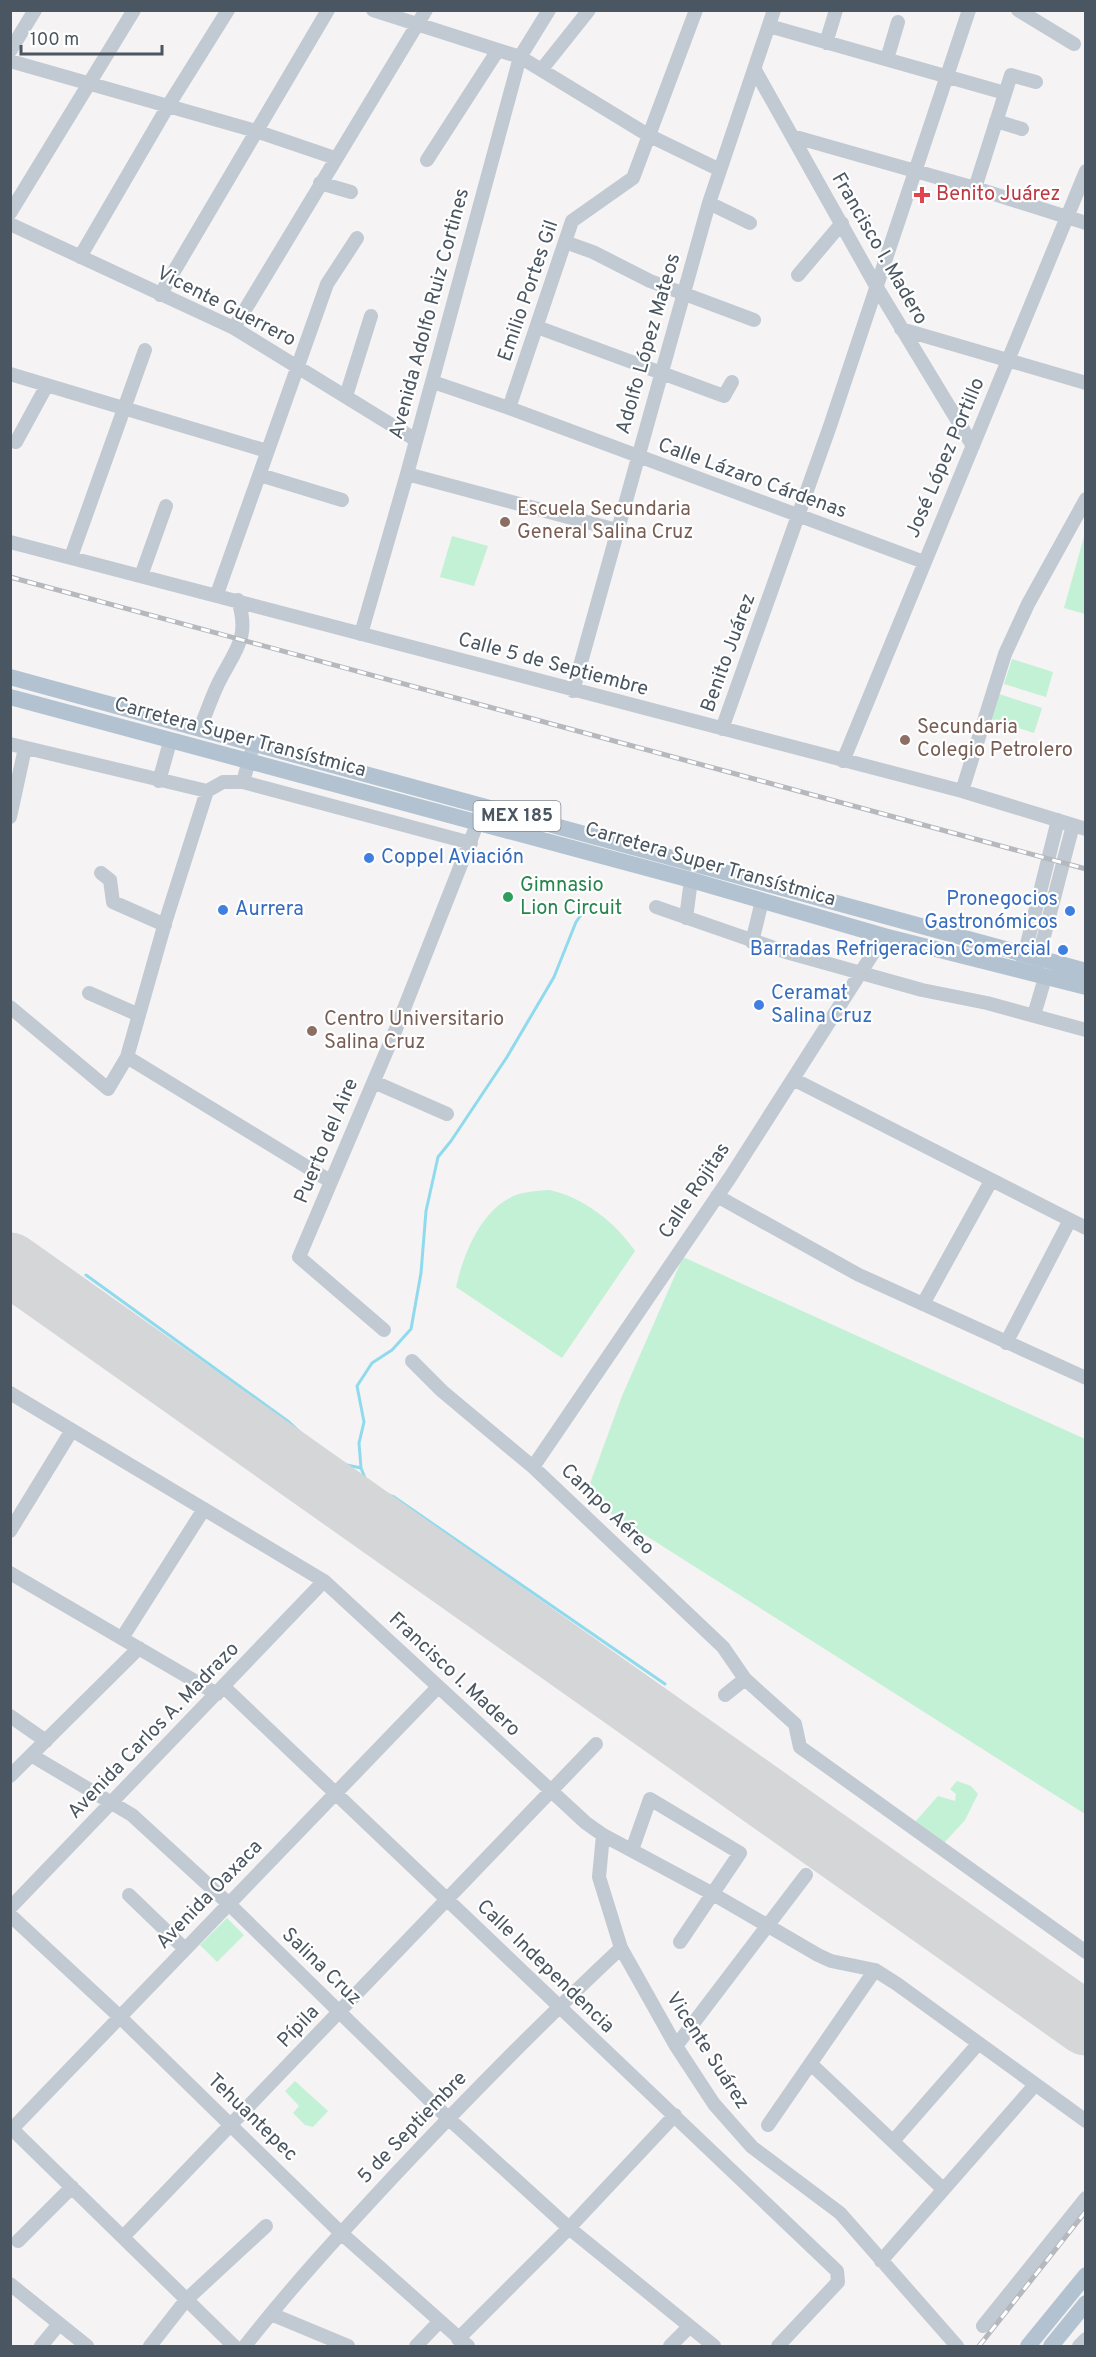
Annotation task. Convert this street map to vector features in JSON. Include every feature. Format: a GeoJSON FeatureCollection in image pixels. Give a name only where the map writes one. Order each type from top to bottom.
{"type":"FeatureCollection","features":[{"type":"Feature","properties":{"kind":"main road","name":"Carretera Super Transístmica"},"geometry":{"type":"LineString","coordinates":[[10,677],[483,806],[1033,967],[1086,987]]}},
{"type":"Feature","properties":{"kind":"main road","name":"Carretera Super Transístmica"},"geometry":{"type":"LineString","coordinates":[[10,697],[170,742],[691,880],[885,936],[1033,967]]}},
{"type":"Feature","properties":{"kind":"main road","name":"MEX 185"},"geometry":{"type":"LineString","coordinates":[[1033,967],[1086,971]]}},
{"type":"Feature","properties":{"kind":"main road"},"geometry":{"type":"LineString","coordinates":[[1028,2346],[1086,2275]]}},
{"type":"Feature","properties":{"kind":"main road"},"geometry":{"type":"LineString","coordinates":[[1051,2346],[1082,2314]]}},
{"type":"Feature","properties":{"kind":"street"},"geometry":{"type":"LineString","coordinates":[[10,51],[35,10]]}},
{"type":"Feature","properties":{"kind":"street"},"geometry":{"type":"LineString","coordinates":[[10,213],[134,10]]}},
{"type":"Feature","properties":{"kind":"street"},"geometry":{"type":"LineString","coordinates":[[80,257],[168,106],[228,10]]}},
{"type":"Feature","properties":{"kind":"street"},"geometry":{"type":"LineString","coordinates":[[160,295],[328,10]]}},
{"type":"Feature","properties":{"kind":"street"},"geometry":{"type":"LineString","coordinates":[[373,10],[520,57],[648,135],[720,170]]}},
{"type":"Feature","properties":{"kind":"street"},"geometry":{"type":"LineString","coordinates":[[234,328],[426,10]]}},
{"type":"Feature","properties":{"kind":"street","name":"Avenida Adolfo Ruiz Cortines"},"geometry":{"type":"LineString","coordinates":[[361,634],[433,382],[520,57],[549,10]]}},
{"type":"Feature","properties":{"kind":"street"},"geometry":{"type":"LineString","coordinates":[[542,69],[589,10]]}},
{"type":"Feature","properties":{"kind":"street","name":"Emilio Portes Gil"},"geometry":{"type":"LineString","coordinates":[[509,408],[572,221],[633,178],[696,10]]}},
{"type":"Feature","properties":{"kind":"street","name":"Adolfo López Mateos"},"geometry":{"type":"LineString","coordinates":[[573,691],[682,294],[709,203],[774,10]]}},
{"type":"Feature","properties":{"kind":"street"},"geometry":{"type":"LineString","coordinates":[[826,43],[836,10]]}},
{"type":"Feature","properties":{"kind":"street","name":"Benito Juárez"},"geometry":{"type":"LineString","coordinates":[[722,729],[917,171],[969,10]]}},
{"type":"Feature","properties":{"kind":"street"},"geometry":{"type":"LineString","coordinates":[[1018,10],[1074,44]]}},
{"type":"Feature","properties":{"kind":"street"},"geometry":{"type":"LineString","coordinates":[[887,59],[898,22]]}},
{"type":"Feature","properties":{"kind":"street"},"geometry":{"type":"LineString","coordinates":[[769,26],[1005,93]]}},
{"type":"Feature","properties":{"kind":"street"},"geometry":{"type":"LineString","coordinates":[[427,160],[498,50]]}},
{"type":"Feature","properties":{"kind":"street"},"geometry":{"type":"LineString","coordinates":[[10,61],[256,131],[335,158]]}},
{"type":"Feature","properties":{"kind":"street","name":"Francisco I. Madero"},"geometry":{"type":"LineString","coordinates":[[754,70],[901,329],[973,446]]}},
{"type":"Feature","properties":{"kind":"street"},"geometry":{"type":"LineString","coordinates":[[975,188],[1011,75],[1036,82]]}},
{"type":"Feature","properties":{"kind":"street"},"geometry":{"type":"LineString","coordinates":[[996,121],[1022,129]]}},
{"type":"Feature","properties":{"kind":"street"},"geometry":{"type":"LineString","coordinates":[[792,136],[975,188],[1086,223]]}},
{"type":"Feature","properties":{"kind":"street","name":"José López Portillo"},"geometry":{"type":"LineString","coordinates":[[843,760],[1086,171]]}},
{"type":"Feature","properties":{"kind":"street"},"geometry":{"type":"LineString","coordinates":[[320,183],[351,192]]}},
{"type":"Feature","properties":{"kind":"street"},"geometry":{"type":"LineString","coordinates":[[709,203],[750,223]]}},
{"type":"Feature","properties":{"kind":"street"},"geometry":{"type":"LineString","coordinates":[[798,275],[842,223]]}},
{"type":"Feature","properties":{"kind":"street","name":"Vicente Guerrero"},"geometry":{"type":"LineString","coordinates":[[10,224],[234,328],[298,365],[416,440]]}},
{"type":"Feature","properties":{"kind":"street"},"geometry":{"type":"LineString","coordinates":[[217,594],[327,284],[357,238]]}},
{"type":"Feature","properties":{"kind":"street"},"geometry":{"type":"LineString","coordinates":[[565,242],[593,252],[628,271],[682,294],[754,320]]}},
{"type":"Feature","properties":{"kind":"street"},"geometry":{"type":"LineString","coordinates":[[346,396],[371,316]]}},
{"type":"Feature","properties":{"kind":"street"},"geometry":{"type":"LineString","coordinates":[[537,327],[724,396],[732,382]]}},
{"type":"Feature","properties":{"kind":"street"},"geometry":{"type":"LineString","coordinates":[[901,329],[1086,383]]}},
{"type":"Feature","properties":{"kind":"street"},"geometry":{"type":"LineString","coordinates":[[71,557],[122,408],[145,350]]}},
{"type":"Feature","properties":{"kind":"street"},"geometry":{"type":"LineString","coordinates":[[10,374],[267,451]]}},
{"type":"Feature","properties":{"kind":"street","name":"Calle Lázaro Cárdenas"},"geometry":{"type":"LineString","coordinates":[[433,382],[924,562]]}},
{"type":"Feature","properties":{"kind":"street"},"geometry":{"type":"LineString","coordinates":[[16,442],[47,385]]}},
{"type":"Feature","properties":{"kind":"street"},"geometry":{"type":"LineString","coordinates":[[407,474],[617,530]]}},
{"type":"Feature","properties":{"kind":"street"},"geometry":{"type":"LineString","coordinates":[[260,475],[342,500]]}},
{"type":"Feature","properties":{"kind":"street"},"geometry":{"type":"LineString","coordinates":[[962,791],[1005,654],[1028,604],[1085,502]]}},
{"type":"Feature","properties":{"kind":"street"},"geometry":{"type":"LineString","coordinates":[[141,576],[166,506]]}},
{"type":"Feature","properties":{"kind":"street","name":"Calle 5 de Septiembre"},"geometry":{"type":"LineString","coordinates":[[10,542],[217,594],[573,691],[962,791],[1079,827]]}},
{"type":"Feature","properties":{"kind":"street"},"geometry":{"type":"LineString","coordinates":[[200,728],[220,679],[237,653],[242,639],[243,622],[238,600]]}},
{"type":"Feature","properties":{"kind":"street"},"geometry":{"type":"LineString","coordinates":[[159,781],[170,742]]}},
{"type":"Feature","properties":{"kind":"street"},"geometry":{"type":"LineString","coordinates":[[243,782],[254,743]]}},
{"type":"Feature","properties":{"kind":"street"},"geometry":{"type":"LineString","coordinates":[[10,744],[207,791],[223,782],[243,782],[471,843]]}},
{"type":"Feature","properties":{"kind":"street"},"geometry":{"type":"LineString","coordinates":[[10,817],[25,748]]}},
{"type":"Feature","properties":{"kind":"street"},"geometry":{"type":"LineString","coordinates":[[10,1007],[108,1089],[128,1057],[165,925],[207,791]]}},
{"type":"Feature","properties":{"kind":"street","name":"Puerto del Aire"},"geometry":{"type":"LineString","coordinates":[[384,1330],[299,1257],[374,1082],[471,843],[483,806]]}},
{"type":"Feature","properties":{"kind":"street"},"geometry":{"type":"LineString","coordinates":[[1034,1015],[1033,967],[1058,820]]}},
{"type":"Feature","properties":{"kind":"street"},"geometry":{"type":"LineString","coordinates":[[1033,967],[1079,827]]}},
{"type":"Feature","properties":{"kind":"street"},"geometry":{"type":"LineString","coordinates":[[101,873],[110,880],[113,902],[165,925]]}},
{"type":"Feature","properties":{"kind":"street"},"geometry":{"type":"LineString","coordinates":[[686,918],[691,880]]}},
{"type":"Feature","properties":{"kind":"street"},"geometry":{"type":"LineString","coordinates":[[752,942],[762,901]]}},
{"type":"Feature","properties":{"kind":"street"},"geometry":{"type":"LineString","coordinates":[[656,907],[752,942],[922,990],[1085,1026]]}},
{"type":"Feature","properties":{"kind":"street","name":"Calle Rojitas"},"geometry":{"type":"LineString","coordinates":[[533,1467],[717,1196],[860,971],[885,936]]}},
{"type":"Feature","properties":{"kind":"street"},"geometry":{"type":"LineString","coordinates":[[89,993],[139,1015]]}},
{"type":"Feature","properties":{"kind":"street"},"geometry":{"type":"LineString","coordinates":[[128,1057],[330,1181]]}},
{"type":"Feature","properties":{"kind":"street"},"geometry":{"type":"LineString","coordinates":[[793,1079],[1086,1227]]}},
{"type":"Feature","properties":{"kind":"street"},"geometry":{"type":"LineString","coordinates":[[374,1082],[447,1114]]}},
{"type":"Feature","properties":{"kind":"street"},"geometry":{"type":"LineString","coordinates":[[923,1304],[991,1181]]}},
{"type":"Feature","properties":{"kind":"street"},"geometry":{"type":"LineString","coordinates":[[717,1196],[859,1275],[1086,1378]]}},
{"type":"Feature","properties":{"kind":"street"},"geometry":{"type":"LineString","coordinates":[[1006,1342],[1070,1220]]}},
{"type":"Feature","properties":{"kind":"street","name":"Campo Aéreo"},"geometry":{"type":"LineString","coordinates":[[412,1361],[442,1391],[533,1467],[723,1647],[745,1679],[795,1724],[800,1747],[1086,1952]]}},
{"type":"Feature","properties":{"kind":"street","name":"Francisco I. Madero"},"geometry":{"type":"LineString","coordinates":[[10,1393],[324,1581],[550,1792],[603,1835],[831,1961],[875,1970]]}},
{"type":"Feature","properties":{"kind":"street"},"geometry":{"type":"LineString","coordinates":[[10,1531],[72,1430]]}},
{"type":"Feature","properties":{"kind":"street"},"geometry":{"type":"LineString","coordinates":[[122,1638],[204,1509]]}},
{"type":"Feature","properties":{"kind":"street","name":"Calle Independencia"},"geometry":{"type":"LineString","coordinates":[[10,1573],[139,1648],[220,1690],[335,1794],[837,2271],[839,2277],[837,2282],[778,2346]]}},
{"type":"Feature","properties":{"kind":"street","name":"Avenida Carlos A. Madrazo"},"geometry":{"type":"LineString","coordinates":[[10,1908],[324,1581]]}},
{"type":"Feature","properties":{"kind":"street"},"geometry":{"type":"LineString","coordinates":[[10,1776],[139,1648]]}},
{"type":"Feature","properties":{"kind":"street"},"geometry":{"type":"LineString","coordinates":[[725,1695],[745,1679]]}},
{"type":"Feature","properties":{"kind":"street","name":"Avenida Oaxaca"},"geometry":{"type":"LineString","coordinates":[[11,2129],[438,1687]]}},
{"type":"Feature","properties":{"kind":"street"},"geometry":{"type":"LineString","coordinates":[[10,1716],[46,1741]]}},
{"type":"Feature","properties":{"kind":"street","name":"Pípila"},"geometry":{"type":"LineString","coordinates":[[123,2237],[448,1901],[596,1744]]}},
{"type":"Feature","properties":{"kind":"street","name":"Salina Cruz"},"geometry":{"type":"LineString","coordinates":[[31,1755],[132,1815],[229,1904],[448,2118],[569,2228],[714,2346]]}},
{"type":"Feature","properties":{"kind":"street"},"geometry":{"type":"LineString","coordinates":[[632,1850],[647,1801],[654,1800],[740,1852],[680,1942]]}},
{"type":"Feature","properties":{"kind":"street","name":"Vicente Suárez"},"geometry":{"type":"LineString","coordinates":[[603,1835],[599,1877],[621,1948],[676,2046],[714,2104],[752,2147],[840,2212],[957,2346]]}},
{"type":"Feature","properties":{"kind":"street"},"geometry":{"type":"LineString","coordinates":[[676,2046],[806,1875]]}},
{"type":"Feature","properties":{"kind":"street"},"geometry":{"type":"LineString","coordinates":[[129,1896],[185,1949]]}},
{"type":"Feature","properties":{"kind":"street","name":"Tehuantepec"},"geometry":{"type":"LineString","coordinates":[[10,1915],[120,2017],[341,2233],[463,2343]]}},
{"type":"Feature","properties":{"kind":"street","name":"5 de Septiembre"},"geometry":{"type":"LineString","coordinates":[[245,2346],[341,2233],[448,2118],[558,2007],[621,1948]]}},
{"type":"Feature","properties":{"kind":"street"},"geometry":{"type":"LineString","coordinates":[[768,2125],[875,1970],[1086,2121]]}},
{"type":"Feature","properties":{"kind":"street"},"geometry":{"type":"LineString","coordinates":[[894,2140],[978,2043]]}},
{"type":"Feature","properties":{"kind":"street"},"geometry":{"type":"LineString","coordinates":[[811,2064],[943,2188]]}},
{"type":"Feature","properties":{"kind":"street"},"geometry":{"type":"LineString","coordinates":[[881,2261],[1034,2086]]}},
{"type":"Feature","properties":{"kind":"street"},"geometry":{"type":"LineString","coordinates":[[463,2343],[675,2115]]}},
{"type":"Feature","properties":{"kind":"street"},"geometry":{"type":"LineString","coordinates":[[11,2129],[234,2346]]}},
{"type":"Feature","properties":{"kind":"street"},"geometry":{"type":"LineString","coordinates":[[18,2241],[72,2187]]}},
{"type":"Feature","properties":{"kind":"street"},"geometry":{"type":"LineString","coordinates":[[983,2326],[1086,2198]]}},
{"type":"Feature","properties":{"kind":"street"},"geometry":{"type":"LineString","coordinates":[[150,2346],[186,2300],[266,2226]]}},
{"type":"Feature","properties":{"kind":"street"},"geometry":{"type":"LineString","coordinates":[[11,2287],[87,2346]]}},
{"type":"Feature","properties":{"kind":"street"},"geometry":{"type":"LineString","coordinates":[[271,2314],[348,2346]]}},
{"type":"Feature","properties":{"kind":"street"},"geometry":{"type":"LineString","coordinates":[[416,2346],[439,2322]]}},
{"type":"Feature","properties":{"kind":"street"},"geometry":{"type":"LineString","coordinates":[[41,2346],[59,2324]]}},
{"type":"Feature","properties":{"kind":"street"},"geometry":{"type":"LineString","coordinates":[[670,2346],[689,2327]]}},
{"type":"Feature","properties":{"kind":"street"},"geometry":{"type":"LineString","coordinates":[[1079,2346],[1086,2339]]}},
{"type":"Feature","properties":{"kind":"green space"},"geometry":{"type":"Polygon","coordinates":[[[1085,533],[1085,614],[1064,608],[1085,533]]]}},
{"type":"Feature","properties":{"kind":"green space"},"geometry":{"type":"Polygon","coordinates":[[[452,536],[488,546],[474,586],[440,577],[452,536]]]}},
{"type":"Feature","properties":{"kind":"green space"},"geometry":{"type":"Polygon","coordinates":[[[1012,659],[1053,672],[1046,697],[1004,684],[1012,659]]]}},
{"type":"Feature","properties":{"kind":"green space"},"geometry":{"type":"Polygon","coordinates":[[[999,694],[1042,708],[1034,733],[991,719],[999,694]]]}},
{"type":"Feature","properties":{"kind":"green space"},"geometry":{"type":"Polygon","coordinates":[[[550,1190],[587,1205],[618,1230],[635,1251],[562,1358],[456,1287],[468,1250],[489,1215],[513,1196],[550,1190]]]}},
{"type":"Feature","properties":{"kind":"green space"},"geometry":{"type":"Polygon","coordinates":[[[683,1257],[1085,1439],[1085,1814],[585,1497],[622,1396],[683,1257]]]}},
{"type":"Feature","properties":{"kind":"green space"},"geometry":{"type":"Polygon","coordinates":[[[957,1781],[971,1786],[978,1794],[965,1820],[944,1843],[914,1823],[938,1796],[955,1801],[956,1794],[950,1789],[957,1781]]]}},
{"type":"Feature","properties":{"kind":"green space"},"geometry":{"type":"Polygon","coordinates":[[[227,1918],[244,1935],[217,1962],[200,1945],[227,1918]]]}},
{"type":"Feature","properties":{"kind":"green space"},"geometry":{"type":"Polygon","coordinates":[[[295,2081],[328,2111],[313,2127],[305,2125],[293,2113],[299,2106],[285,2091],[295,2081]]]}},
{"type":"Feature","properties":{"kind":"waterway"},"geometry":{"type":"LineString","coordinates":[[361,1468],[359,1443],[364,1422],[357,1386],[372,1363],[392,1350],[411,1329],[421,1273],[426,1211],[438,1157],[507,1057],[554,977],[576,922],[588,905]]}},
{"type":"Feature","properties":{"kind":"waterway"},"geometry":{"type":"LineString","coordinates":[[86,1275],[289,1422],[316,1447],[323,1460],[361,1468],[369,1488],[394,1497],[665,1684]]}},
{"type":"Feature","properties":{"kind":"runway"},"geometry":{"type":"LineString","coordinates":[[10,1264],[1086,2024]]}},
{"type":"Feature","properties":{"kind":"railway"},"geometry":{"type":"LineString","coordinates":[[10,577],[1086,869]]}},
{"type":"Feature","properties":{"kind":"railway"},"geometry":{"type":"LineString","coordinates":[[979,2346],[1086,2211]]}},
{"type":"Feature","properties":{"kind":"place","name":"Benito Juárez"},"geometry":{"type":"Point","coordinates":[922,195]}},
{"type":"Feature","properties":{"kind":"place","name":"Escuela Secundaria General Salina Cruz"},"geometry":{"type":"Point","coordinates":[505,522]}},
{"type":"Feature","properties":{"kind":"place","name":"Secundaria Colegio Petrolero"},"geometry":{"type":"Point","coordinates":[905,740]}},
{"type":"Feature","properties":{"kind":"place","name":"Coppel Aviación"},"geometry":{"type":"Point","coordinates":[369,858]}},
{"type":"Feature","properties":{"kind":"place","name":"Gimnasio Lion Circuit"},"geometry":{"type":"Point","coordinates":[508,897]}},
{"type":"Feature","properties":{"kind":"place","name":"Aurrera"},"geometry":{"type":"Point","coordinates":[223,910]}},
{"type":"Feature","properties":{"kind":"place","name":"Pronegocios Gastronómicos"},"geometry":{"type":"Point","coordinates":[1070,911]}},
{"type":"Feature","properties":{"kind":"place","name":"Barradas Refrigeracion Comercial"},"geometry":{"type":"Point","coordinates":[1063,950]}},
{"type":"Feature","properties":{"kind":"place","name":"Ceramat Salina Cruz"},"geometry":{"type":"Point","coordinates":[759,1005]}},
{"type":"Feature","properties":{"kind":"place","name":"Centro Universitario Salina Cruz"},"geometry":{"type":"Point","coordinates":[312,1031]}}]}
